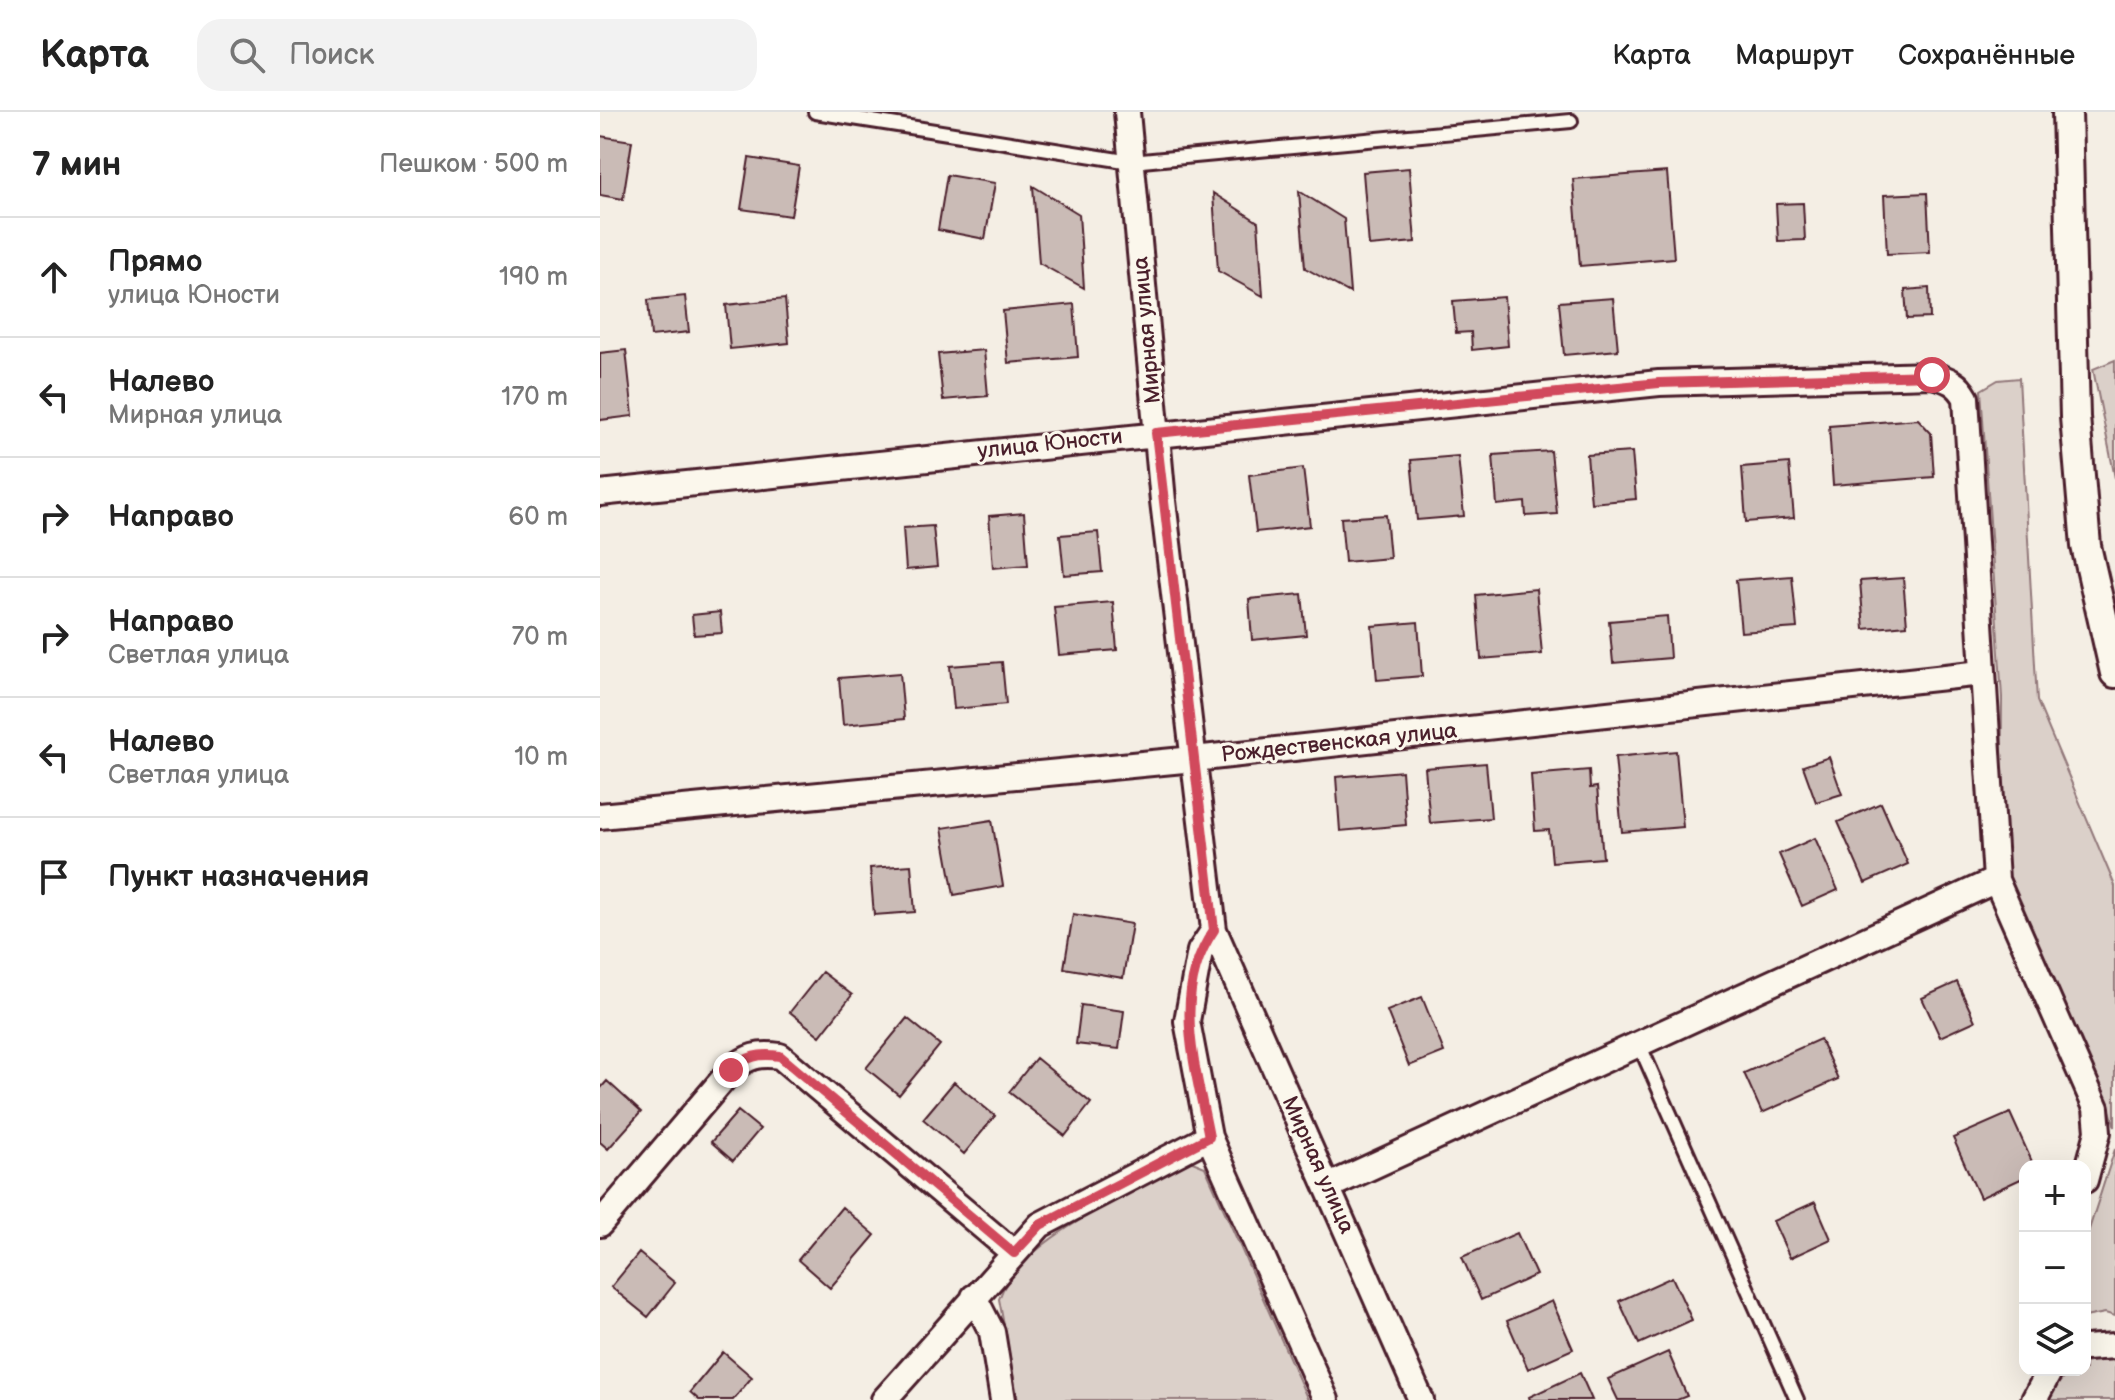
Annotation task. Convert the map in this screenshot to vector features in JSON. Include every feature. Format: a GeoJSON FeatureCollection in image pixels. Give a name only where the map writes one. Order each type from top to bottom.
{"type":"FeatureCollection","features":[{"type":"Feature","properties":{"kind":"street","name":"Мирная улица"},"geometry":{"type":"LineString","coordinates":[[1127,112],[1156,433],[1214,930],[1421,1400]]}},
{"type":"Feature","properties":{"kind":"street"},"geometry":{"type":"LineString","coordinates":[[2067,112],[2075,417],[2086,546],[2115,673]]}},
{"type":"Feature","properties":{"kind":"street","name":"улица Юности"},"geometry":{"type":"LineString","coordinates":[[600,493],[1659,383],[1932,375],[1949,379],[1966,398],[1982,673]]}},
{"type":"Feature","properties":{"kind":"street"},"geometry":{"type":"LineString","coordinates":[[1982,673],[1996,880],[2096,1108],[2098,1132],[2090,1160]]}},
{"type":"Feature","properties":{"kind":"street","name":"Рождественская улица"},"geometry":{"type":"LineString","coordinates":[[600,816],[1194,759],[1982,673]]}},
{"type":"Feature","properties":{"kind":"street"},"geometry":{"type":"LineString","coordinates":[[1327,1187],[1996,880]]}},
{"type":"Feature","properties":{"kind":"street"},"geometry":{"type":"LineString","coordinates":[[1214,930],[1200,951],[1187,1021],[1209,1137],[1326,1400]]}},
{"type":"Feature","properties":{"kind":"street"},"geometry":{"type":"LineString","coordinates":[[600,1224],[731,1070],[745,1058],[761,1053],[780,1056],[1014,1253]]}},
{"type":"Feature","properties":{"kind":"street"},"geometry":{"type":"LineString","coordinates":[[884,1400],[1040,1225],[1209,1137]]}},
{"type":"Feature","properties":{"kind":"street"},"geometry":{"type":"LineString","coordinates":[[974,1297],[992,1332],[1003,1400]]}},
{"type":"Feature","properties":{"kind":"street"},"geometry":{"type":"LineString","coordinates":[[2091,1348],[2115,1346]]}},
{"type":"Feature","properties":{"kind":"street"},"geometry":{"type":"LineString","coordinates":[[2034,1400],[2047,1376]]}},
{"type":"Feature","properties":{"kind":"lane"},"geometry":{"type":"LineString","coordinates":[[815,112],[1131,162],[1571,121]]}},
{"type":"Feature","properties":{"kind":"lane"},"geometry":{"type":"LineString","coordinates":[[1639,1044],[1797,1400]]}},
{"type":"Feature","properties":{"kind":"shaded area"},"geometry":{"type":"Polygon","coordinates":[[[2115,360],[2115,478],[2093,369],[2115,360]]]}},
{"type":"Feature","properties":{"kind":"shaded area"},"geometry":{"type":"Polygon","coordinates":[[[2019,378],[2037,701],[2115,886],[2115,1127],[2107,1100],[2001,865],[2002,697],[1981,390],[1998,380],[2019,378]]]}},
{"type":"Feature","properties":{"kind":"shaded area"},"geometry":{"type":"Polygon","coordinates":[[[2115,1149],[2115,1316],[2105,1313],[2091,1316],[2091,1223],[2115,1149]]]}},
{"type":"Feature","properties":{"kind":"shaded area"},"geometry":{"type":"Polygon","coordinates":[[[1190,1161],[1205,1167],[1308,1400],[1018,1400],[999,1299],[1011,1277],[1030,1256],[1054,1237],[1111,1202],[1190,1161]]]}},
{"type":"Feature","properties":{"kind":"shaded area"},"geometry":{"type":"Polygon","coordinates":[[[2115,1359],[2115,1400],[2049,1400],[2053,1389],[2065,1376],[2091,1376],[2091,1362],[2115,1359]]]}},
{"type":"Feature","properties":{"kind":"building"},"geometry":{"type":"Polygon","coordinates":[[[600,136],[632,141],[623,199],[600,195],[600,136]]]}},
{"type":"Feature","properties":{"kind":"building"},"geometry":{"type":"Polygon","coordinates":[[[749,158],[799,166],[791,216],[741,209],[749,158]]]}},
{"type":"Feature","properties":{"kind":"building"},"geometry":{"type":"Polygon","coordinates":[[[1409,168],[1415,242],[1369,246],[1363,172],[1409,168]]]}},
{"type":"Feature","properties":{"kind":"building"},"geometry":{"type":"Polygon","coordinates":[[[1667,172],[1674,258],[1580,266],[1573,179],[1667,172]]]}},
{"type":"Feature","properties":{"kind":"building"},"geometry":{"type":"Polygon","coordinates":[[[947,175],[995,183],[985,239],[938,230],[947,175]]]}},
{"type":"Feature","properties":{"kind":"building"},"geometry":{"type":"Polygon","coordinates":[[[1033,186],[1079,214],[1084,288],[1039,263],[1033,186]]]}},
{"type":"Feature","properties":{"kind":"building"},"geometry":{"type":"Polygon","coordinates":[[[1299,191],[1344,219],[1350,293],[1305,268],[1299,191]]]}},
{"type":"Feature","properties":{"kind":"building"},"geometry":{"type":"Polygon","coordinates":[[[1213,193],[1258,222],[1263,296],[1218,271],[1213,193]]]}},
{"type":"Feature","properties":{"kind":"building"},"geometry":{"type":"Polygon","coordinates":[[[1927,193],[1930,252],[1887,254],[1884,195],[1927,193]]]}},
{"type":"Feature","properties":{"kind":"building"},"geometry":{"type":"Polygon","coordinates":[[[1803,203],[1805,240],[1778,241],[1776,204],[1803,203]]]}},
{"type":"Feature","properties":{"kind":"building"},"geometry":{"type":"Polygon","coordinates":[[[1929,288],[1930,318],[1907,319],[1905,290],[1929,288]]]}},
{"type":"Feature","properties":{"kind":"building"},"geometry":{"type":"Polygon","coordinates":[[[685,296],[689,332],[651,336],[648,300],[685,296]]]}},
{"type":"Feature","properties":{"kind":"building"},"geometry":{"type":"Polygon","coordinates":[[[1504,297],[1508,346],[1472,350],[1471,332],[1456,333],[1453,301],[1504,297]]]}},
{"type":"Feature","properties":{"kind":"building"},"geometry":{"type":"Polygon","coordinates":[[[1613,298],[1618,350],[1564,355],[1559,302],[1613,298]]]}},
{"type":"Feature","properties":{"kind":"building"},"geometry":{"type":"Polygon","coordinates":[[[785,299],[789,343],[730,349],[726,305],[785,299]]]}},
{"type":"Feature","properties":{"kind":"building"},"geometry":{"type":"Polygon","coordinates":[[[1074,304],[1078,357],[1008,363],[1003,311],[1074,304]]]}},
{"type":"Feature","properties":{"kind":"building"},"geometry":{"type":"Polygon","coordinates":[[[626,350],[633,416],[600,420],[600,353],[626,350]]]}},
{"type":"Feature","properties":{"kind":"building"},"geometry":{"type":"Polygon","coordinates":[[[984,350],[988,396],[943,400],[938,354],[984,350]]]}},
{"type":"Feature","properties":{"kind":"building"},"geometry":{"type":"Polygon","coordinates":[[[1918,419],[1931,433],[1934,477],[1833,485],[1829,426],[1918,419]]]}},
{"type":"Feature","properties":{"kind":"building"},"geometry":{"type":"Polygon","coordinates":[[[1551,451],[1557,514],[1526,516],[1525,502],[1497,505],[1493,455],[1551,451]]]}},
{"type":"Feature","properties":{"kind":"building"},"geometry":{"type":"Polygon","coordinates":[[[1632,452],[1636,499],[1591,503],[1587,455],[1632,452]]]}},
{"type":"Feature","properties":{"kind":"building"},"geometry":{"type":"Polygon","coordinates":[[[1458,456],[1464,516],[1417,520],[1411,460],[1458,456]]]}},
{"type":"Feature","properties":{"kind":"building"},"geometry":{"type":"Polygon","coordinates":[[[1789,463],[1794,518],[1746,522],[1742,467],[1789,463]]]}},
{"type":"Feature","properties":{"kind":"building"},"geometry":{"type":"Polygon","coordinates":[[[1303,468],[1310,526],[1256,532],[1249,475],[1303,468]]]}},
{"type":"Feature","properties":{"kind":"building"},"geometry":{"type":"Polygon","coordinates":[[[1024,513],[1028,565],[993,568],[989,516],[1024,513]]]}},
{"type":"Feature","properties":{"kind":"building"},"geometry":{"type":"Polygon","coordinates":[[[1386,515],[1390,558],[1345,562],[1341,518],[1386,515]]]}},
{"type":"Feature","properties":{"kind":"building"},"geometry":{"type":"Polygon","coordinates":[[[933,526],[937,567],[906,570],[903,528],[933,526]]]}},
{"type":"Feature","properties":{"kind":"building"},"geometry":{"type":"Polygon","coordinates":[[[1098,532],[1102,572],[1064,575],[1060,535],[1098,532]]]}},
{"type":"Feature","properties":{"kind":"building"},"geometry":{"type":"Polygon","coordinates":[[[1792,576],[1797,628],[1741,632],[1736,580],[1792,576]]]}},
{"type":"Feature","properties":{"kind":"building"},"geometry":{"type":"Polygon","coordinates":[[[1903,578],[1907,625],[1864,629],[1860,581],[1903,578]]]}},
{"type":"Feature","properties":{"kind":"building"},"geometry":{"type":"Polygon","coordinates":[[[1536,589],[1542,654],[1481,659],[1476,595],[1536,589]]]}},
{"type":"Feature","properties":{"kind":"building"},"geometry":{"type":"Polygon","coordinates":[[[1302,594],[1306,635],[1252,640],[1249,599],[1302,594]]]}},
{"type":"Feature","properties":{"kind":"building"},"geometry":{"type":"Polygon","coordinates":[[[1113,602],[1117,650],[1059,655],[1054,607],[1113,602]]]}},
{"type":"Feature","properties":{"kind":"building"},"geometry":{"type":"Polygon","coordinates":[[[720,612],[722,633],[694,635],[692,615],[720,612]]]}},
{"type":"Feature","properties":{"kind":"building"},"geometry":{"type":"Polygon","coordinates":[[[1667,616],[1670,658],[1613,663],[1609,621],[1667,616]]]}},
{"type":"Feature","properties":{"kind":"building"},"geometry":{"type":"Polygon","coordinates":[[[1418,622],[1422,676],[1377,680],[1372,626],[1418,622]]]}},
{"type":"Feature","properties":{"kind":"building"},"geometry":{"type":"Polygon","coordinates":[[[1002,662],[1006,704],[954,709],[950,666],[1002,662]]]}},
{"type":"Feature","properties":{"kind":"building"},"geometry":{"type":"Polygon","coordinates":[[[900,673],[904,719],[843,725],[839,678],[900,673]]]}},
{"type":"Feature","properties":{"kind":"building"},"geometry":{"type":"Polygon","coordinates":[[[1676,751],[1683,827],[1622,832],[1615,757],[1676,751]]]}},
{"type":"Feature","properties":{"kind":"building"},"geometry":{"type":"Polygon","coordinates":[[[1829,757],[1842,794],[1816,802],[1803,766],[1829,757]]]}},
{"type":"Feature","properties":{"kind":"building"},"geometry":{"type":"Polygon","coordinates":[[[1486,763],[1491,818],[1430,823],[1425,768],[1486,763]]]}},
{"type":"Feature","properties":{"kind":"building"},"geometry":{"type":"Polygon","coordinates":[[[1589,770],[1590,788],[1597,787],[1603,858],[1552,862],[1549,830],[1535,831],[1531,775],[1589,770]]]}},
{"type":"Feature","properties":{"kind":"building"},"geometry":{"type":"Polygon","coordinates":[[[1402,771],[1406,825],[1340,831],[1336,777],[1402,771]]]}},
{"type":"Feature","properties":{"kind":"building"},"geometry":{"type":"Polygon","coordinates":[[[1881,803],[1908,864],[1865,883],[1838,822],[1881,803]]]}},
{"type":"Feature","properties":{"kind":"building"},"geometry":{"type":"Polygon","coordinates":[[[992,820],[1003,886],[954,895],[942,828],[992,820]]]}},
{"type":"Feature","properties":{"kind":"building"},"geometry":{"type":"Polygon","coordinates":[[[1815,838],[1838,890],[1802,906],[1779,854],[1815,838]]]}},
{"type":"Feature","properties":{"kind":"building"},"geometry":{"type":"Polygon","coordinates":[[[911,865],[915,912],[874,915],[870,868],[911,865]]]}},
{"type":"Feature","properties":{"kind":"building"},"geometry":{"type":"Polygon","coordinates":[[[1073,914],[1132,924],[1123,978],[1064,968],[1073,914]]]}},
{"type":"Feature","properties":{"kind":"building"},"geometry":{"type":"Polygon","coordinates":[[[822,972],[852,995],[820,1036],[790,1012],[822,972]]]}},
{"type":"Feature","properties":{"kind":"building"},"geometry":{"type":"Polygon","coordinates":[[[1957,982],[1975,1021],[1940,1037],[1922,998],[1957,982]]]}},
{"type":"Feature","properties":{"kind":"building"},"geometry":{"type":"Polygon","coordinates":[[[1422,997],[1444,1052],[1409,1066],[1387,1011],[1422,997]]]}},
{"type":"Feature","properties":{"kind":"building"},"geometry":{"type":"Polygon","coordinates":[[[1081,1005],[1124,1011],[1119,1049],[1076,1044],[1081,1005]]]}},
{"type":"Feature","properties":{"kind":"building"},"geometry":{"type":"Polygon","coordinates":[[[907,1018],[940,1045],[899,1095],[866,1068],[907,1018]]]}},
{"type":"Feature","properties":{"kind":"building"},"geometry":{"type":"Polygon","coordinates":[[[1820,1039],[1838,1079],[1762,1113],[1744,1073],[1820,1039]]]}},
{"type":"Feature","properties":{"kind":"building"},"geometry":{"type":"Polygon","coordinates":[[[1036,1058],[1091,1103],[1065,1136],[1009,1092],[1036,1058]]]}},
{"type":"Feature","properties":{"kind":"building"},"geometry":{"type":"Polygon","coordinates":[[[607,1081],[641,1112],[608,1149],[600,1142],[600,1089],[607,1081]]]}},
{"type":"Feature","properties":{"kind":"building"},"geometry":{"type":"Polygon","coordinates":[[[954,1082],[995,1116],[964,1154],[923,1119],[954,1082]]]}},
{"type":"Feature","properties":{"kind":"building"},"geometry":{"type":"Polygon","coordinates":[[[738,1111],[760,1129],[733,1161],[711,1142],[738,1111]]]}},
{"type":"Feature","properties":{"kind":"building"},"geometry":{"type":"Polygon","coordinates":[[[2010,1113],[2031,1160],[2019,1160],[2019,1180],[1980,1198],[1953,1138],[2010,1113]]]}},
{"type":"Feature","properties":{"kind":"building"},"geometry":{"type":"Polygon","coordinates":[[[1815,1202],[1831,1239],[1790,1258],[1773,1221],[1815,1202]]]}},
{"type":"Feature","properties":{"kind":"building"},"geometry":{"type":"Polygon","coordinates":[[[842,1207],[875,1235],[830,1288],[798,1260],[842,1207]]]}},
{"type":"Feature","properties":{"kind":"building"},"geometry":{"type":"Polygon","coordinates":[[[1517,1233],[1536,1275],[1481,1300],[1462,1257],[1517,1233]]]}},
{"type":"Feature","properties":{"kind":"building"},"geometry":{"type":"Polygon","coordinates":[[[639,1253],[675,1283],[648,1317],[611,1287],[639,1253]]]}},
{"type":"Feature","properties":{"kind":"building"},"geometry":{"type":"Polygon","coordinates":[[[1672,1277],[1692,1320],[1639,1344],[1619,1301],[1672,1277]]]}},
{"type":"Feature","properties":{"kind":"building"},"geometry":{"type":"Polygon","coordinates":[[[1552,1301],[1573,1349],[1528,1369],[1507,1321],[1552,1301]]]}},
{"type":"Feature","properties":{"kind":"building"},"geometry":{"type":"Polygon","coordinates":[[[723,1352],[752,1377],[733,1400],[699,1400],[690,1392],[723,1352]]]}},
{"type":"Feature","properties":{"kind":"building"},"geometry":{"type":"Polygon","coordinates":[[[1668,1352],[1687,1396],[1677,1400],[1618,1400],[1608,1379],[1668,1352]]]}},
{"type":"Feature","properties":{"kind":"building"},"geometry":{"type":"Polygon","coordinates":[[[1580,1373],[1592,1400],[1530,1400],[1529,1397],[1580,1373]]]}},
{"type":"Feature","properties":{"kind":"route"},"geometry":{"type":"LineString","coordinates":[[731,1070],[745,1058],[761,1053],[780,1056],[1014,1253],[1040,1225],[1209,1137],[1187,1021],[1200,951],[1214,930],[1156,433],[1659,383],[1932,375]]}}]}
